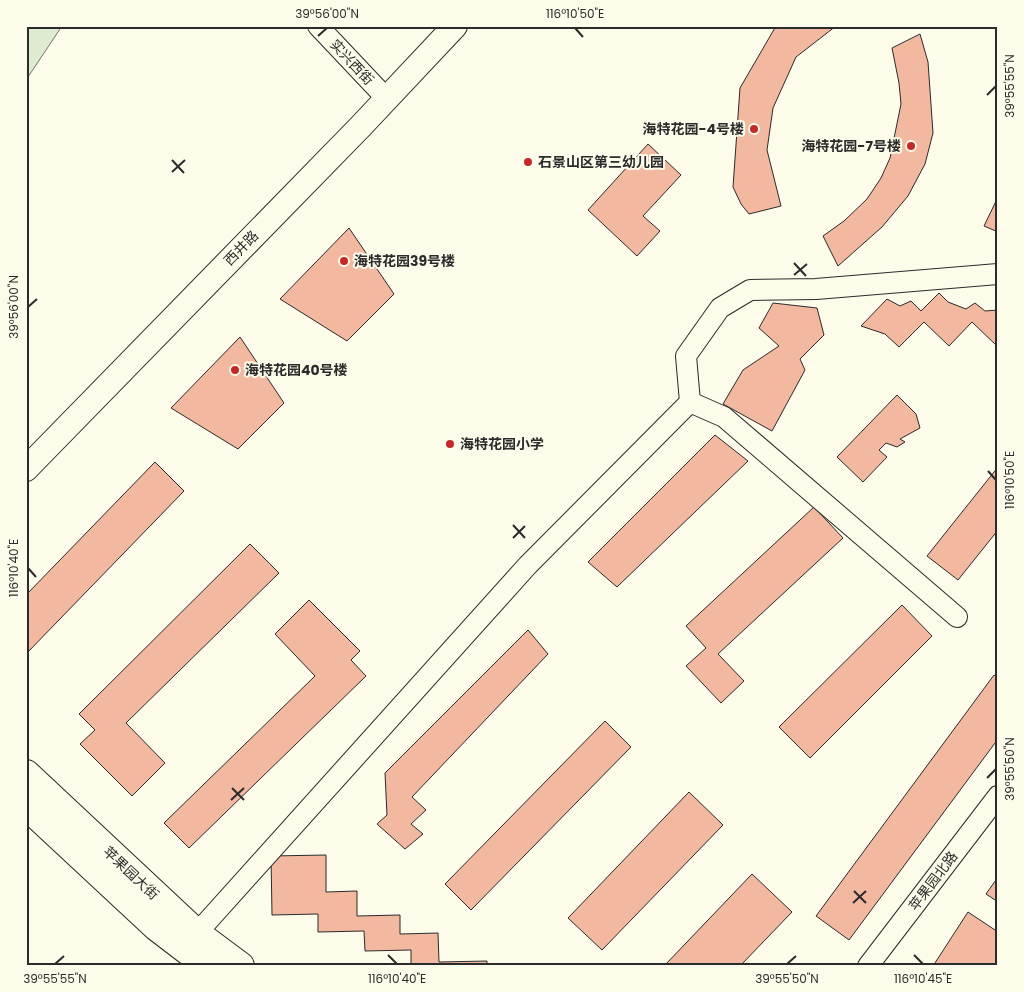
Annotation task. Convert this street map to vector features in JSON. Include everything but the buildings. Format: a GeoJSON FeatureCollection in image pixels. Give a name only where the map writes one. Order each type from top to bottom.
{"type":"FeatureCollection","features":[{"type":"Feature","properties":{"kind":"main road","name":"苹果园大街"},"geometry":{"type":"LineString","coordinates":[[26,774],[190,941],[208,966]]}},
{"type":"Feature","properties":{"kind":"main road","name":"苹果园大街"},"geometry":{"type":"LineString","coordinates":[[26,805],[157,927],[240,966]]}},
{"type":"Feature","properties":{"kind":"street","name":"实兴西街"},"geometry":{"type":"LineString","coordinates":[[318,26],[386,98]]}},
{"type":"Feature","properties":{"kind":"street","name":"西井路"},"geometry":{"type":"LineString","coordinates":[[26,469],[455,26]]}},
{"type":"Feature","properties":{"kind":"street"},"geometry":{"type":"LineString","coordinates":[[190,941],[528,566],[690,402],[686,356],[720,308],[750,290],[816,289],[998,274]]}},
{"type":"Feature","properties":{"kind":"street"},"geometry":{"type":"LineString","coordinates":[[690,402],[724,417],[956,617]]}},
{"type":"Feature","properties":{"kind":"street","name":"苹果园北路"},"geometry":{"type":"LineString","coordinates":[[868,966],[998,796]]}},
{"type":"Feature","properties":{"kind":"green space"},"geometry":{"type":"Polygon","coordinates":[[[26,26],[62,26],[26,80],[26,26]]]}},
{"type":"Feature","properties":{"kind":"place","name":"海特花园-4号楼"},"geometry":{"type":"Point","coordinates":[754,129]}},
{"type":"Feature","properties":{"kind":"place","name":"海特花园-7号楼"},"geometry":{"type":"Point","coordinates":[911,146]}},
{"type":"Feature","properties":{"kind":"place","name":"石景山区第三幼儿园"},"geometry":{"type":"Point","coordinates":[528,162]}},
{"type":"Feature","properties":{"kind":"place","name":"海特花园39号楼"},"geometry":{"type":"Point","coordinates":[344,261]}},
{"type":"Feature","properties":{"kind":"place","name":"海特花园40号楼"},"geometry":{"type":"Point","coordinates":[235,370]}},
{"type":"Feature","properties":{"kind":"place","name":"海特花园小学"},"geometry":{"type":"Point","coordinates":[450,444]}}]}
